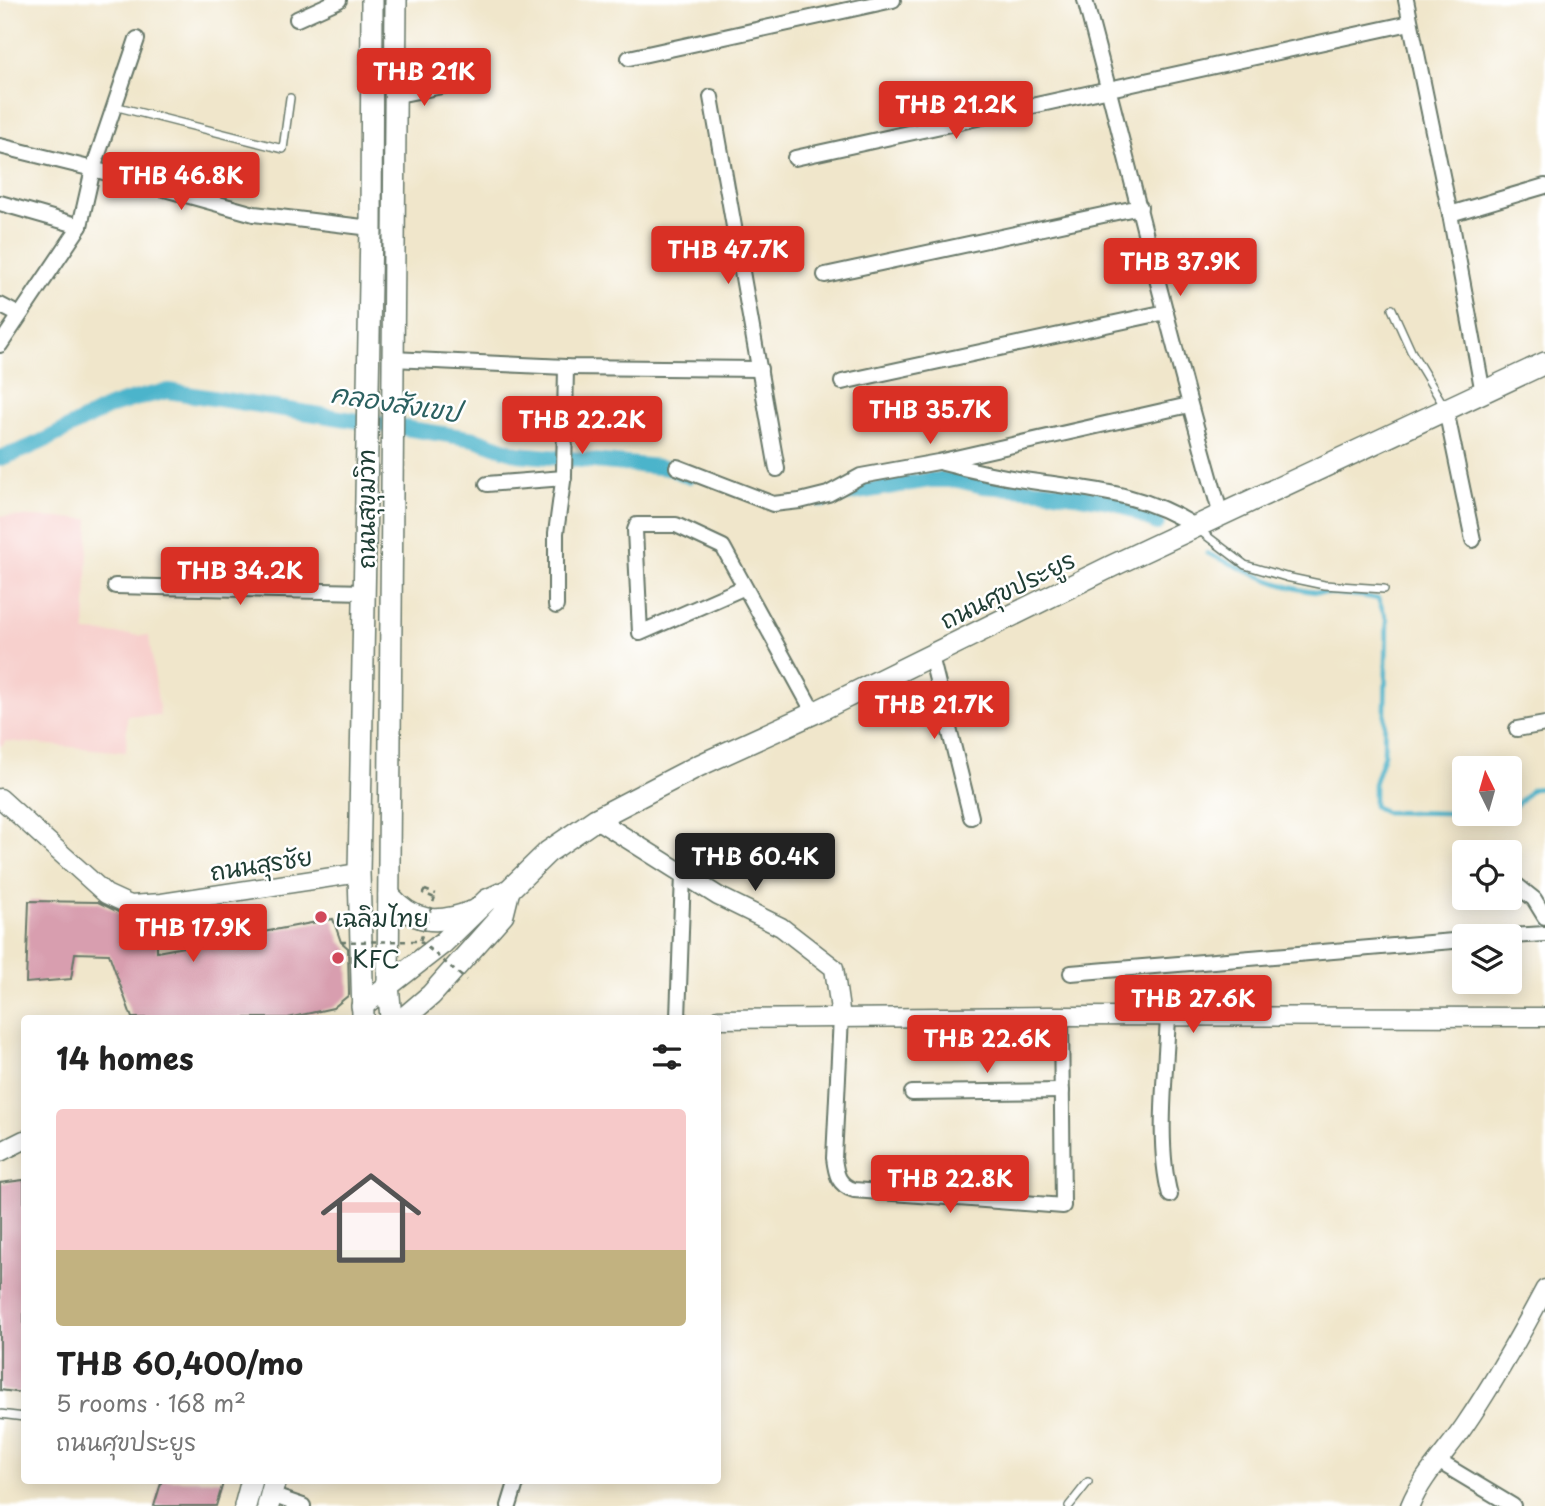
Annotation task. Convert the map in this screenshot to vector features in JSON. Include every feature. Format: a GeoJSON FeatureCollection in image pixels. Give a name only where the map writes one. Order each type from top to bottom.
{"type":"FeatureCollection","features":[{"type":"Feature","properties":{"kind":"main road","name":"ถนนสุขุมวิท"},"geometry":{"type":"LineString","coordinates":[[372,0],[382,236],[392,359],[388,985],[391,1015]]}},
{"type":"Feature","properties":{"kind":"main road","name":"ถนนสุขุมวิท"},"geometry":{"type":"LineString","coordinates":[[363,1012],[359,873],[368,401],[393,96],[396,0]]}},
{"type":"Feature","properties":{"kind":"main road","name":"ถนนศุขประยูร"},"geometry":{"type":"LineString","coordinates":[[363,1012],[388,985],[443,943],[487,900],[509,890],[548,852],[596,819],[698,766],[1545,363]]}},
{"type":"Feature","properties":{"kind":"main road","name":"ถนนศุขประยูร"},"geometry":{"type":"LineString","coordinates":[[407,1015],[430,995],[503,914],[509,890]]}},
{"type":"Feature","properties":{"kind":"main road"},"geometry":{"type":"LineString","coordinates":[[389,895],[400,908],[421,918],[446,920],[476,910]]}},
{"type":"Feature","properties":{"kind":"main road"},"geometry":{"type":"LineString","coordinates":[[245,1506],[251,1484]]}},
{"type":"Feature","properties":{"kind":"street"},"geometry":{"type":"LineString","coordinates":[[298,19],[339,0]]}},
{"type":"Feature","properties":{"kind":"street"},"geometry":{"type":"LineString","coordinates":[[629,58],[893,0]]}},
{"type":"Feature","properties":{"kind":"street"},"geometry":{"type":"LineString","coordinates":[[1084,0],[1140,206],[1189,405],[1221,515]]}},
{"type":"Feature","properties":{"kind":"street"},"geometry":{"type":"LineString","coordinates":[[1406,0],[1483,393]]}},
{"type":"Feature","properties":{"kind":"street"},"geometry":{"type":"LineString","coordinates":[[795,158],[1410,23]]}},
{"type":"Feature","properties":{"kind":"street"},"geometry":{"type":"LineString","coordinates":[[0,345],[80,226],[93,169],[137,39]]}},
{"type":"Feature","properties":{"kind":"street"},"geometry":{"type":"LineString","coordinates":[[393,96],[447,85]]}},
{"type":"Feature","properties":{"kind":"street"},"geometry":{"type":"LineString","coordinates":[[711,97],[777,469]]}},
{"type":"Feature","properties":{"kind":"street"},"geometry":{"type":"LineString","coordinates":[[0,146],[254,214],[382,236]]}},
{"type":"Feature","properties":{"kind":"street"},"geometry":{"type":"LineString","coordinates":[[1450,214],[1545,186]]}},
{"type":"Feature","properties":{"kind":"street"},"geometry":{"type":"LineString","coordinates":[[0,203],[80,226]]}},
{"type":"Feature","properties":{"kind":"street"},"geometry":{"type":"LineString","coordinates":[[825,275],[1140,206]]}},
{"type":"Feature","properties":{"kind":"street"},"geometry":{"type":"LineString","coordinates":[[0,305],[19,315]]}},
{"type":"Feature","properties":{"kind":"street"},"geometry":{"type":"LineString","coordinates":[[842,382],[1166,312]]}},
{"type":"Feature","properties":{"kind":"street"},"geometry":{"type":"LineString","coordinates":[[392,359],[566,367],[760,369]]}},
{"type":"Feature","properties":{"kind":"street"},"geometry":{"type":"LineString","coordinates":[[556,606],[556,533],[564,476],[566,367]]}},
{"type":"Feature","properties":{"kind":"street"},"geometry":{"type":"LineString","coordinates":[[677,467],[773,503],[800,501],[828,494],[861,476],[938,462],[1189,405]]}},
{"type":"Feature","properties":{"kind":"street"},"geometry":{"type":"LineString","coordinates":[[1446,410],[1473,540]]}},
{"type":"Feature","properties":{"kind":"street"},"geometry":{"type":"LineString","coordinates":[[938,462],[984,473],[1133,498],[1172,512],[1196,527]]}},
{"type":"Feature","properties":{"kind":"street"},"geometry":{"type":"LineString","coordinates":[[487,484],[564,476]]}},
{"type":"Feature","properties":{"kind":"street"},"geometry":{"type":"LineString","coordinates":[[745,587],[640,633],[635,530],[637,525],[676,525],[723,547],[745,587],[814,713]]}},
{"type":"Feature","properties":{"kind":"street"},"geometry":{"type":"LineString","coordinates":[[115,586],[366,592]]}},
{"type":"Feature","properties":{"kind":"street"},"geometry":{"type":"LineString","coordinates":[[931,656],[971,817]]}},
{"type":"Feature","properties":{"kind":"street"},"geometry":{"type":"LineString","coordinates":[[1517,729],[1545,724]]}},
{"type":"Feature","properties":{"kind":"street","name":"ถนนสุรชัย"},"geometry":{"type":"LineString","coordinates":[[0,798],[106,894],[130,905],[162,903],[359,873]]}},
{"type":"Feature","properties":{"kind":"street"},"geometry":{"type":"LineString","coordinates":[[596,819],[719,896],[781,927],[834,968],[841,1017],[834,1158],[835,1174],[844,1187],[854,1190],[1063,1206],[1061,1016]]}},
{"type":"Feature","properties":{"kind":"street"},"geometry":{"type":"LineString","coordinates":[[678,1015],[683,874]]}},
{"type":"Feature","properties":{"kind":"street"},"geometry":{"type":"LineString","coordinates":[[1522,890],[1534,899],[1545,917]]}},
{"type":"Feature","properties":{"kind":"street"},"geometry":{"type":"LineString","coordinates":[[1522,935],[1545,934]]}},
{"type":"Feature","properties":{"kind":"street"},"geometry":{"type":"LineString","coordinates":[[1071,973],[1452,941]]}},
{"type":"Feature","properties":{"kind":"street"},"geometry":{"type":"LineString","coordinates":[[721,1019],[1061,1016],[1545,1017]]}},
{"type":"Feature","properties":{"kind":"street"},"geometry":{"type":"LineString","coordinates":[[1168,1016],[1164,1134],[1165,1174],[1170,1195]]}},
{"type":"Feature","properties":{"kind":"street"},"geometry":{"type":"LineString","coordinates":[[912,1093],[1062,1091]]}},
{"type":"Feature","properties":{"kind":"street"},"geometry":{"type":"LineString","coordinates":[[0,1152],[21,1142]]}},
{"type":"Feature","properties":{"kind":"street"},"geometry":{"type":"LineString","coordinates":[[1410,1506],[1416,1492],[1464,1427],[1514,1349],[1545,1289]]}},
{"type":"Feature","properties":{"kind":"street"},"geometry":{"type":"LineString","coordinates":[[1438,1461],[1513,1506]]}},
{"type":"Feature","properties":{"kind":"street"},"geometry":{"type":"LineString","coordinates":[[509,1506],[516,1484]]}},
{"type":"Feature","properties":{"kind":"street"},"geometry":{"type":"LineString","coordinates":[[271,1494],[303,1506]]}},
{"type":"Feature","properties":{"kind":"lane"},"geometry":{"type":"LineString","coordinates":[[114,106],[283,149],[290,98]]}},
{"type":"Feature","properties":{"kind":"lane"},"geometry":{"type":"LineString","coordinates":[[1392,309],[1411,351],[1446,410]]}},
{"type":"Feature","properties":{"kind":"lane"},"geometry":{"type":"LineString","coordinates":[[1196,527],[1245,565],[1324,585],[1384,589]]}},
{"type":"Feature","properties":{"kind":"lane"},"geometry":{"type":"LineString","coordinates":[[0,1414],[21,1417]]}},
{"type":"Feature","properties":{"kind":"lane"},"geometry":{"type":"LineString","coordinates":[[1069,1506],[1087,1482]]}},
{"type":"Feature","properties":{"kind":"path"},"geometry":{"type":"LineString","coordinates":[[420,941],[436,894],[425,890],[423,893],[437,899]]}},
{"type":"Feature","properties":{"kind":"path"},"geometry":{"type":"LineString","coordinates":[[341,942],[420,941],[466,980]]}},
{"type":"Feature","properties":{"kind":"shaded area"},"geometry":{"type":"Polygon","coordinates":[[[0,516],[89,519],[85,632],[149,636],[160,716],[127,715],[126,752],[6,741],[0,747],[0,516]]]}},
{"type":"Feature","properties":{"kind":"building"},"geometry":{"type":"Polygon","coordinates":[[[29,901],[98,902],[126,916],[157,915],[157,952],[333,919],[341,942],[348,948],[349,995],[333,1008],[302,1015],[131,1015],[109,954],[75,953],[71,979],[26,983],[29,901]]]}},
{"type":"Feature","properties":{"kind":"building"},"geometry":{"type":"Polygon","coordinates":[[[21,1180],[21,1393],[0,1390],[0,1183],[21,1180]]]}},
{"type":"Feature","properties":{"kind":"building"},"geometry":{"type":"Polygon","coordinates":[[[161,1484],[223,1484],[216,1506],[154,1506],[161,1484]]]}},
{"type":"Feature","properties":{"kind":"waterway","name":"คลองสังเขป"},"geometry":{"type":"LineString","coordinates":[[0,458],[41,442],[105,409],[168,391],[475,439],[518,454],[670,468],[688,476]]}},
{"type":"Feature","properties":{"kind":"waterway","name":"คลองสังเขป"},"geometry":{"type":"LineString","coordinates":[[822,500],[929,480],[958,480],[983,486],[1044,490],[1117,502],[1157,523]]}},
{"type":"Feature","properties":{"kind":"waterway"},"geometry":{"type":"LineString","coordinates":[[1207,553],[1295,588],[1378,599],[1387,620],[1384,754],[1374,784],[1374,806],[1384,812],[1452,813]]}},
{"type":"Feature","properties":{"kind":"waterway"},"geometry":{"type":"LineString","coordinates":[[1522,799],[1532,789],[1545,788]]}},
{"type":"Feature","properties":{"kind":"place","name":"เฉลิมไทย"},"geometry":{"type":"Point","coordinates":[321,917]}},
{"type":"Feature","properties":{"kind":"place","name":"KFC"},"geometry":{"type":"Point","coordinates":[338,958]}}]}
